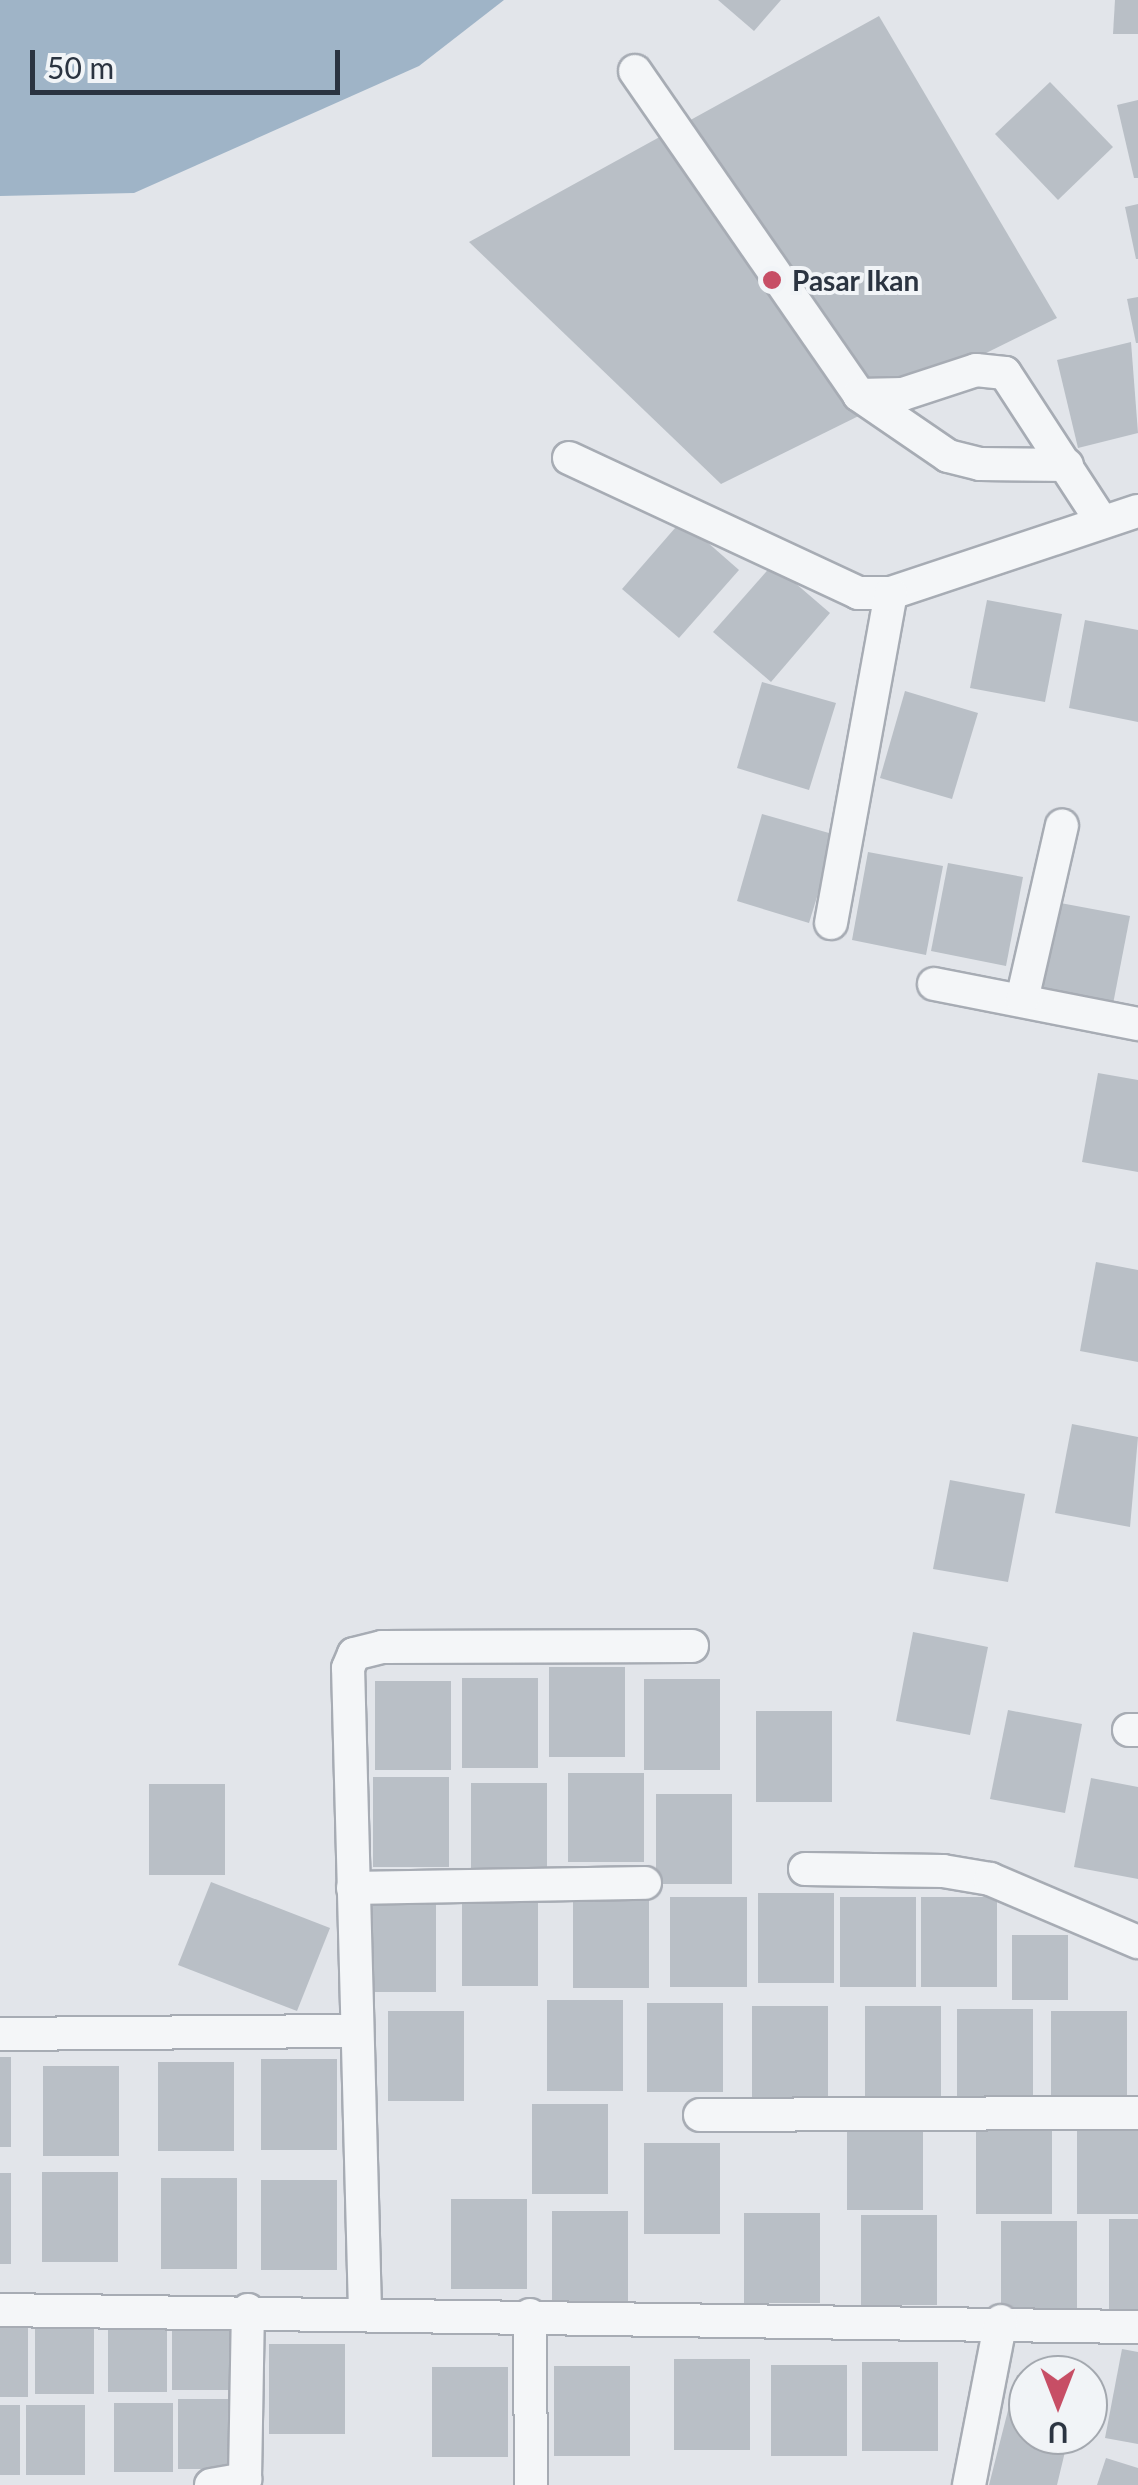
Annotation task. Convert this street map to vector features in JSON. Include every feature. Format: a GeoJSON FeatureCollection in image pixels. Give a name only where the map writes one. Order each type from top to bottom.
{"type":"FeatureCollection","features":[{"type":"Feature","properties":{"kind":"street"},"geometry":{"type":"LineString","coordinates":[[635,71],[831,363],[859,395],[948,456],[980,464],[1067,465]]}},
{"type":"Feature","properties":{"kind":"street"},"geometry":{"type":"LineString","coordinates":[[859,395],[903,394],[976,370],[1005,373],[1101,520]]}},
{"type":"Feature","properties":{"kind":"street"},"geometry":{"type":"LineString","coordinates":[[569,458],[858,593],[891,593],[1101,520],[1138,511]]}},
{"type":"Feature","properties":{"kind":"street"},"geometry":{"type":"LineString","coordinates":[[831,922],[891,593]]}},
{"type":"Feature","properties":{"kind":"street"},"geometry":{"type":"LineString","coordinates":[[1022,1000],[1062,826]]}},
{"type":"Feature","properties":{"kind":"street"},"geometry":{"type":"LineString","coordinates":[[934,984],[1138,1024]]}},
{"type":"Feature","properties":{"kind":"street"},"geometry":{"type":"LineString","coordinates":[[365,2311],[348,1668],[354,1654],[382,1647],[692,1646]]}},
{"type":"Feature","properties":{"kind":"street"},"geometry":{"type":"LineString","coordinates":[[805,1869],[944,1871],[990,1879],[1138,1942]]}},
{"type":"Feature","properties":{"kind":"street"},"geometry":{"type":"LineString","coordinates":[[353,1888],[645,1883]]}},
{"type":"Feature","properties":{"kind":"street"},"geometry":{"type":"LineString","coordinates":[[0,2034],[356,2031]]}},
{"type":"Feature","properties":{"kind":"street"},"geometry":{"type":"LineString","coordinates":[[700,2115],[1138,2113]]}},
{"type":"Feature","properties":{"kind":"street"},"geometry":{"type":"LineString","coordinates":[[0,2310],[365,2311],[1001,2321],[1138,2327]]}},
{"type":"Feature","properties":{"kind":"street"},"geometry":{"type":"LineString","coordinates":[[211,2485],[245,2479],[248,2310]]}},
{"type":"Feature","properties":{"kind":"street"},"geometry":{"type":"LineString","coordinates":[[530,2315],[531,2485]]}},
{"type":"Feature","properties":{"kind":"street"},"geometry":{"type":"LineString","coordinates":[[969,2485],[1001,2321]]}},
{"type":"Feature","properties":{"kind":"water"},"geometry":{"type":"Polygon","coordinates":[[[0,0],[504,0],[419,66],[134,193],[0,196],[0,0]]]}},
{"type":"Feature","properties":{"kind":"building"},"geometry":{"type":"Polygon","coordinates":[[[718,0],[781,0],[754,31],[718,0]]]}},
{"type":"Feature","properties":{"kind":"building"},"geometry":{"type":"Polygon","coordinates":[[[1115,0],[1138,0],[1138,34],[1113,34],[1115,0]]]}},
{"type":"Feature","properties":{"kind":"building","name":"Pasar Ikan"},"geometry":{"type":"Polygon","coordinates":[[[879,16],[1057,318],[721,484],[469,242],[879,16]]]}},
{"type":"Feature","properties":{"kind":"building"},"geometry":{"type":"Polygon","coordinates":[[[1050,82],[1113,147],[1058,200],[995,134],[1050,82]]]}},
{"type":"Feature","properties":{"kind":"building"},"geometry":{"type":"Polygon","coordinates":[[[1138,100],[1138,178],[1134,178],[1117,105],[1138,100]]]}},
{"type":"Feature","properties":{"kind":"building"},"geometry":{"type":"Polygon","coordinates":[[[1138,204],[1138,259],[1136,259],[1125,207],[1138,204]]]}},
{"type":"Feature","properties":{"kind":"building"},"geometry":{"type":"Polygon","coordinates":[[[1138,297],[1138,343],[1136,343],[1127,299],[1138,297]]]}},
{"type":"Feature","properties":{"kind":"building"},"geometry":{"type":"Polygon","coordinates":[[[1131,342],[1138,433],[1078,448],[1057,360],[1131,342]]]}},
{"type":"Feature","properties":{"kind":"building"},"geometry":{"type":"Polygon","coordinates":[[[682,520],[739,570],[679,638],[622,589],[682,520]]]}},
{"type":"Feature","properties":{"kind":"building"},"geometry":{"type":"Polygon","coordinates":[[[773,564],[830,613],[771,682],[713,632],[773,564]]]}},
{"type":"Feature","properties":{"kind":"building"},"geometry":{"type":"Polygon","coordinates":[[[987,600],[1062,614],[1045,702],[970,688],[987,600]]]}},
{"type":"Feature","properties":{"kind":"building"},"geometry":{"type":"Polygon","coordinates":[[[1085,620],[1138,630],[1138,722],[1069,708],[1085,620]]]}},
{"type":"Feature","properties":{"kind":"building"},"geometry":{"type":"Polygon","coordinates":[[[762,682],[836,703],[809,790],[737,768],[762,682]]]}},
{"type":"Feature","properties":{"kind":"building"},"geometry":{"type":"Polygon","coordinates":[[[905,691],[978,713],[952,799],[880,778],[905,691]]]}},
{"type":"Feature","properties":{"kind":"building"},"geometry":{"type":"Polygon","coordinates":[[[762,814],[836,835],[809,923],[737,901],[762,814]]]}},
{"type":"Feature","properties":{"kind":"building"},"geometry":{"type":"Polygon","coordinates":[[[868,852],[943,866],[926,955],[852,940],[868,852]]]}},
{"type":"Feature","properties":{"kind":"building"},"geometry":{"type":"Polygon","coordinates":[[[948,863],[1023,877],[1006,966],[931,951],[948,863]]]}},
{"type":"Feature","properties":{"kind":"building"},"geometry":{"type":"Polygon","coordinates":[[[1055,902],[1130,916],[1113,1004],[1039,991],[1055,902]]]}},
{"type":"Feature","properties":{"kind":"building"},"geometry":{"type":"Polygon","coordinates":[[[1098,1073],[1138,1080],[1138,1172],[1082,1162],[1098,1073]]]}},
{"type":"Feature","properties":{"kind":"building"},"geometry":{"type":"Polygon","coordinates":[[[1096,1262],[1138,1270],[1138,1362],[1080,1351],[1096,1262]]]}},
{"type":"Feature","properties":{"kind":"building"},"geometry":{"type":"Polygon","coordinates":[[[1072,1424],[1138,1437],[1130,1527],[1055,1513],[1072,1424]]]}},
{"type":"Feature","properties":{"kind":"building"},"geometry":{"type":"Polygon","coordinates":[[[950,1480],[1025,1494],[1008,1582],[933,1569],[950,1480]]]}},
{"type":"Feature","properties":{"kind":"building"},"geometry":{"type":"Polygon","coordinates":[[[913,1632],[988,1647],[970,1735],[896,1721],[913,1632]]]}},
{"type":"Feature","properties":{"kind":"building"},"geometry":{"type":"Polygon","coordinates":[[[549,1667],[625,1667],[625,1757],[549,1757],[549,1667]]]}},
{"type":"Feature","properties":{"kind":"building"},"geometry":{"type":"Polygon","coordinates":[[[462,1678],[538,1678],[538,1768],[462,1768],[462,1678]]]}},
{"type":"Feature","properties":{"kind":"building"},"geometry":{"type":"Polygon","coordinates":[[[644,1679],[720,1679],[720,1770],[644,1770],[644,1679]]]}},
{"type":"Feature","properties":{"kind":"building"},"geometry":{"type":"Polygon","coordinates":[[[375,1681],[451,1681],[451,1770],[375,1770],[375,1681]]]}},
{"type":"Feature","properties":{"kind":"building"},"geometry":{"type":"Polygon","coordinates":[[[1008,1710],[1082,1724],[1065,1813],[990,1799],[1008,1710]]]}},
{"type":"Feature","properties":{"kind":"building"},"geometry":{"type":"Polygon","coordinates":[[[756,1711],[832,1711],[832,1802],[756,1802],[756,1711]]]}},
{"type":"Feature","properties":{"kind":"building"},"geometry":{"type":"Polygon","coordinates":[[[568,1773],[644,1773],[644,1862],[568,1862],[568,1773]]]}},
{"type":"Feature","properties":{"kind":"building"},"geometry":{"type":"Polygon","coordinates":[[[373,1777],[449,1777],[449,1867],[373,1867],[373,1777]]]}},
{"type":"Feature","properties":{"kind":"building"},"geometry":{"type":"Polygon","coordinates":[[[1091,1778],[1138,1787],[1138,1879],[1074,1867],[1091,1778]]]}},
{"type":"Feature","properties":{"kind":"building"},"geometry":{"type":"Polygon","coordinates":[[[471,1783],[547,1783],[547,1873],[471,1873],[471,1783]]]}},
{"type":"Feature","properties":{"kind":"building"},"geometry":{"type":"Polygon","coordinates":[[[149,1784],[225,1784],[225,1875],[149,1875],[149,1784]]]}},
{"type":"Feature","properties":{"kind":"building"},"geometry":{"type":"Polygon","coordinates":[[[656,1794],[732,1794],[732,1884],[656,1884],[656,1794]]]}},
{"type":"Feature","properties":{"kind":"building"},"geometry":{"type":"Polygon","coordinates":[[[211,1882],[330,1928],[297,2011],[178,1965],[211,1882]]]}},
{"type":"Feature","properties":{"kind":"building"},"geometry":{"type":"Polygon","coordinates":[[[758,1893],[834,1893],[834,1983],[758,1983],[758,1893]]]}},
{"type":"Feature","properties":{"kind":"building"},"geometry":{"type":"Polygon","coordinates":[[[462,1895],[538,1895],[538,1986],[462,1986],[462,1895]]]}},
{"type":"Feature","properties":{"kind":"building"},"geometry":{"type":"Polygon","coordinates":[[[573,1897],[649,1897],[649,1988],[573,1988],[573,1897]]]}},
{"type":"Feature","properties":{"kind":"building"},"geometry":{"type":"Polygon","coordinates":[[[670,1897],[747,1897],[747,1987],[670,1987],[670,1897]]]}},
{"type":"Feature","properties":{"kind":"building"},"geometry":{"type":"Polygon","coordinates":[[[840,1897],[916,1897],[916,1987],[840,1987],[840,1897]]]}},
{"type":"Feature","properties":{"kind":"building"},"geometry":{"type":"Polygon","coordinates":[[[921,1897],[997,1897],[997,1987],[921,1987],[921,1897]]]}},
{"type":"Feature","properties":{"kind":"building"},"geometry":{"type":"Polygon","coordinates":[[[360,1901],[436,1901],[436,1992],[360,1992],[360,1901]]]}},
{"type":"Feature","properties":{"kind":"building"},"geometry":{"type":"Polygon","coordinates":[[[1012,1935],[1068,1935],[1068,2000],[1012,2000],[1012,1935]]]}},
{"type":"Feature","properties":{"kind":"building"},"geometry":{"type":"Polygon","coordinates":[[[547,2000],[623,2000],[623,2091],[547,2091],[547,2000]]]}},
{"type":"Feature","properties":{"kind":"building"},"geometry":{"type":"Polygon","coordinates":[[[647,2003],[723,2003],[723,2092],[647,2092],[647,2003]]]}},
{"type":"Feature","properties":{"kind":"building"},"geometry":{"type":"Polygon","coordinates":[[[752,2006],[828,2006],[828,2097],[752,2097],[752,2006]]]}},
{"type":"Feature","properties":{"kind":"building"},"geometry":{"type":"Polygon","coordinates":[[[865,2006],[941,2006],[941,2097],[865,2097],[865,2006]]]}},
{"type":"Feature","properties":{"kind":"building"},"geometry":{"type":"Polygon","coordinates":[[[957,2009],[1033,2009],[1033,2099],[957,2099],[957,2009]]]}},
{"type":"Feature","properties":{"kind":"building"},"geometry":{"type":"Polygon","coordinates":[[[388,2011],[464,2011],[464,2101],[388,2101],[388,2011]]]}},
{"type":"Feature","properties":{"kind":"building"},"geometry":{"type":"Polygon","coordinates":[[[1051,2011],[1127,2011],[1127,2101],[1051,2101],[1051,2011]]]}},
{"type":"Feature","properties":{"kind":"building"},"geometry":{"type":"Polygon","coordinates":[[[0,2057],[11,2057],[11,2147],[0,2147],[0,2057]]]}},
{"type":"Feature","properties":{"kind":"building"},"geometry":{"type":"Polygon","coordinates":[[[261,2059],[337,2059],[337,2150],[261,2150],[261,2059]]]}},
{"type":"Feature","properties":{"kind":"building"},"geometry":{"type":"Polygon","coordinates":[[[158,2062],[234,2062],[234,2151],[158,2151],[158,2062]]]}},
{"type":"Feature","properties":{"kind":"building"},"geometry":{"type":"Polygon","coordinates":[[[43,2066],[119,2066],[119,2156],[43,2156],[43,2066]]]}},
{"type":"Feature","properties":{"kind":"building"},"geometry":{"type":"Polygon","coordinates":[[[532,2104],[608,2104],[608,2194],[532,2194],[532,2104]]]}},
{"type":"Feature","properties":{"kind":"building"},"geometry":{"type":"Polygon","coordinates":[[[847,2119],[923,2119],[923,2210],[847,2210],[847,2119]]]}},
{"type":"Feature","properties":{"kind":"building"},"geometry":{"type":"Polygon","coordinates":[[[976,2124],[1052,2124],[1052,2214],[976,2214],[976,2124]]]}},
{"type":"Feature","properties":{"kind":"building"},"geometry":{"type":"Polygon","coordinates":[[[1077,2124],[1138,2124],[1138,2214],[1077,2214],[1077,2124]]]}},
{"type":"Feature","properties":{"kind":"building"},"geometry":{"type":"Polygon","coordinates":[[[644,2143],[720,2143],[720,2234],[644,2234],[644,2143]]]}},
{"type":"Feature","properties":{"kind":"building"},"geometry":{"type":"Polygon","coordinates":[[[42,2172],[118,2172],[118,2262],[42,2262],[42,2172]]]}},
{"type":"Feature","properties":{"kind":"building"},"geometry":{"type":"Polygon","coordinates":[[[0,2173],[11,2173],[11,2264],[0,2264],[0,2173]]]}},
{"type":"Feature","properties":{"kind":"building"},"geometry":{"type":"Polygon","coordinates":[[[161,2178],[237,2178],[237,2269],[161,2269],[161,2178]]]}},
{"type":"Feature","properties":{"kind":"building"},"geometry":{"type":"Polygon","coordinates":[[[261,2180],[337,2180],[337,2270],[261,2270],[261,2180]]]}},
{"type":"Feature","properties":{"kind":"building"},"geometry":{"type":"Polygon","coordinates":[[[451,2199],[527,2199],[527,2289],[451,2289],[451,2199]]]}},
{"type":"Feature","properties":{"kind":"building"},"geometry":{"type":"Polygon","coordinates":[[[552,2211],[628,2211],[628,2302],[552,2302],[552,2211]]]}},
{"type":"Feature","properties":{"kind":"building"},"geometry":{"type":"Polygon","coordinates":[[[744,2213],[820,2213],[820,2303],[744,2303],[744,2213]]]}},
{"type":"Feature","properties":{"kind":"building"},"geometry":{"type":"Polygon","coordinates":[[[861,2215],[937,2215],[937,2305],[861,2305],[861,2215]]]}},
{"type":"Feature","properties":{"kind":"building"},"geometry":{"type":"Polygon","coordinates":[[[1109,2219],[1138,2219],[1138,2310],[1109,2310],[1109,2219]]]}},
{"type":"Feature","properties":{"kind":"building"},"geometry":{"type":"Polygon","coordinates":[[[1001,2221],[1077,2221],[1077,2311],[1001,2311],[1001,2221]]]}},
{"type":"Feature","properties":{"kind":"building"},"geometry":{"type":"Polygon","coordinates":[[[172,2320],[230,2320],[230,2390],[172,2390],[172,2320]]]}},
{"type":"Feature","properties":{"kind":"building"},"geometry":{"type":"Polygon","coordinates":[[[108,2322],[167,2322],[167,2392],[108,2392],[108,2322]]]}},
{"type":"Feature","properties":{"kind":"building"},"geometry":{"type":"Polygon","coordinates":[[[35,2324],[94,2324],[94,2394],[35,2394],[35,2324]]]}},
{"type":"Feature","properties":{"kind":"building"},"geometry":{"type":"Polygon","coordinates":[[[0,2327],[28,2327],[28,2397],[0,2397],[0,2327]]]}},
{"type":"Feature","properties":{"kind":"building"},"geometry":{"type":"Polygon","coordinates":[[[269,2344],[345,2344],[345,2434],[269,2434],[269,2344]]]}},
{"type":"Feature","properties":{"kind":"building"},"geometry":{"type":"Polygon","coordinates":[[[1122,2349],[1138,2352],[1138,2444],[1108,2439],[1122,2349]]]}},
{"type":"Feature","properties":{"kind":"building"},"geometry":{"type":"Polygon","coordinates":[[[674,2359],[750,2359],[750,2450],[674,2450],[674,2359]]]}},
{"type":"Feature","properties":{"kind":"building"},"geometry":{"type":"Polygon","coordinates":[[[862,2362],[938,2362],[938,2451],[862,2451],[862,2362]]]}},
{"type":"Feature","properties":{"kind":"building"},"geometry":{"type":"Polygon","coordinates":[[[771,2365],[847,2365],[847,2456],[771,2456],[771,2365]]]}},
{"type":"Feature","properties":{"kind":"building"},"geometry":{"type":"Polygon","coordinates":[[[554,2366],[630,2366],[630,2456],[554,2456],[554,2366]]]}},
{"type":"Feature","properties":{"kind":"building"},"geometry":{"type":"Polygon","coordinates":[[[432,2367],[508,2367],[508,2457],[432,2457],[432,2367]]]}},
{"type":"Feature","properties":{"kind":"building"},"geometry":{"type":"Polygon","coordinates":[[[178,2399],[237,2399],[237,2469],[178,2469],[178,2399]]]}},
{"type":"Feature","properties":{"kind":"building"},"geometry":{"type":"Polygon","coordinates":[[[114,2403],[173,2403],[173,2472],[114,2472],[114,2403]]]}},
{"type":"Feature","properties":{"kind":"building"},"geometry":{"type":"Polygon","coordinates":[[[0,2405],[20,2405],[20,2475],[0,2475],[0,2405]]]}},
{"type":"Feature","properties":{"kind":"building"},"geometry":{"type":"Polygon","coordinates":[[[26,2405],[85,2405],[85,2475],[26,2475],[26,2405]]]}},
{"type":"Feature","properties":{"kind":"building"},"geometry":{"type":"Polygon","coordinates":[[[1008,2410],[1008,2455],[1064,2455],[1057,2485],[989,2485],[1008,2410]]]}},
{"type":"Feature","properties":{"kind":"building"},"geometry":{"type":"Polygon","coordinates":[[[1106,2458],[1138,2468],[1138,2485],[1097,2485],[1106,2458]]]}},
{"type":"Feature","properties":{"kind":"place","name":"Pasar Ikan"},"geometry":{"type":"Point","coordinates":[772,280]}}]}
